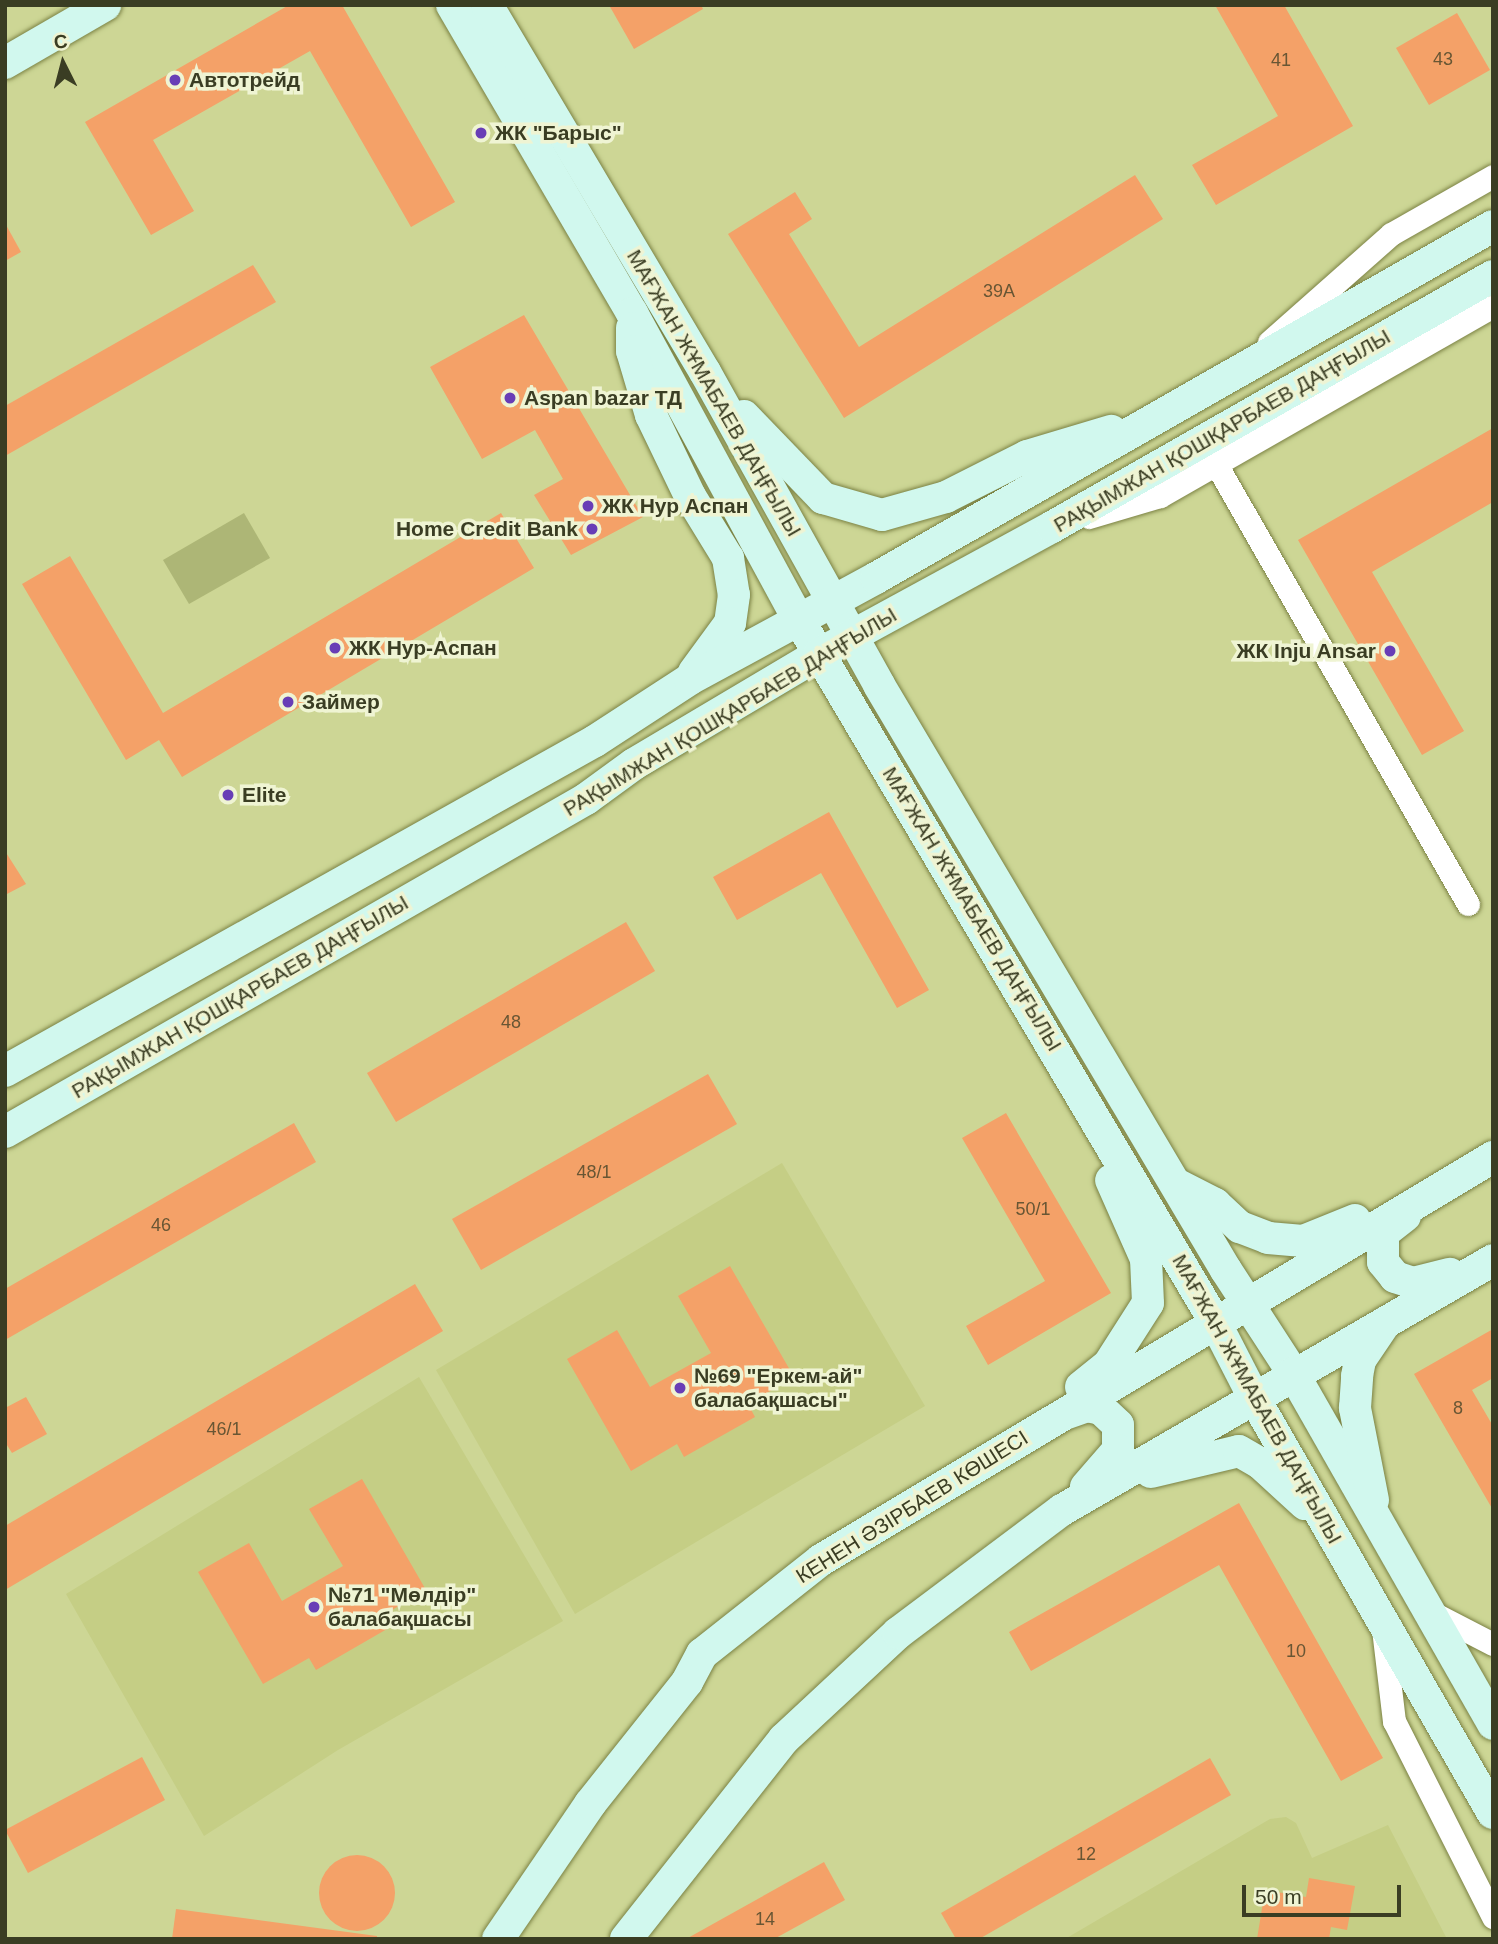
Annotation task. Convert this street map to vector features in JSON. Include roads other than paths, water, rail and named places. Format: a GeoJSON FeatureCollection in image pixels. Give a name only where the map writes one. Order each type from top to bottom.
{"type":"FeatureCollection","features":[{"type":"Feature","properties":{"kind":"main road"},"geometry":{"type":"LineString","coordinates":[[5,63],[105,5]]}},
{"type":"Feature","properties":{"kind":"main road","name":"МАҒЖАН ЖҰМАБАЕВ ДАҢҒЫЛЫ"},"geometry":{"type":"LineString","coordinates":[[452,5],[632,313],[799,620],[1215,1322],[1253,1396],[1493,1813]]}},
{"type":"Feature","properties":{"kind":"main road","name":"МАҒЖАН ЖҰМАБАЕВ ДАҢҒЫЛЫ"},"geometry":{"type":"LineString","coordinates":[[487,5],[705,372],[810,558],[850,637],[1176,1184],[1293,1373],[1493,1724]]}},
{"type":"Feature","properties":{"kind":"main road","name":"РАҚЫМЖАН ҚОШҚАРБАЕВ ДАҢҒЫЛЫ"},"geometry":{"type":"LineString","coordinates":[[5,1071],[595,741],[690,679],[833,603],[1493,226]]}},
{"type":"Feature","properties":{"kind":"main road","name":"РАҚЫМЖАН ҚОШҚАРБАЕВ ДАҢҒЫЛЫ"},"geometry":{"type":"LineString","coordinates":[[5,1132],[586,799],[634,764],[819,654],[1052,527],[1493,276]]}},
{"type":"Feature","properties":{"kind":"main road"},"geometry":{"type":"LineString","coordinates":[[632,313],[632,351],[651,415],[690,496],[728,558],[734,596],[730,623],[690,679]]}},
{"type":"Feature","properties":{"kind":"main road"},"geometry":{"type":"LineString","coordinates":[[705,372],[822,498],[883,516],[946,497],[1027,456],[1169,413]]}},
{"type":"Feature","properties":{"kind":"main road"},"geometry":{"type":"LineString","coordinates":[[774,573],[799,570],[810,558]]}},
{"type":"Feature","properties":{"kind":"main road"},"geometry":{"type":"LineString","coordinates":[[1012,1444],[1109,1364],[1148,1303],[1146,1259],[1087,1128],[1064,1065]]}},
{"type":"Feature","properties":{"kind":"main road"},"geometry":{"type":"LineString","coordinates":[[1249,1301],[1493,1157]]}},
{"type":"Feature","properties":{"kind":"main road"},"geometry":{"type":"LineString","coordinates":[[1176,1184],[1215,1204],[1240,1227],[1268,1238],[1303,1241],[1425,1196]]}},
{"type":"Feature","properties":{"kind":"main road"},"geometry":{"type":"LineString","coordinates":[[1425,1196],[1383,1233],[1384,1262],[1395,1277],[1413,1283],[1438,1279],[1493,1259]]}},
{"type":"Feature","properties":{"kind":"main road"},"geometry":{"type":"LineString","coordinates":[[1062,1510],[1253,1396],[1493,1259]]}},
{"type":"Feature","properties":{"kind":"main road","name":"КЕНЕН ӘЗІРБАЕВ КӨШЕСІ"},"geometry":{"type":"LineString","coordinates":[[498,1939],[590,1804],[687,1682],[702,1654],[821,1560],[1249,1301]]}},
{"type":"Feature","properties":{"kind":"main road"},"geometry":{"type":"LineString","coordinates":[[1377,1522],[1355,1408],[1360,1360],[1388,1319]]}},
{"type":"Feature","properties":{"kind":"main road"},"geometry":{"type":"LineString","coordinates":[[626,1939],[784,1739],[898,1633],[1062,1510],[1106,1469],[1118,1450],[1118,1425],[1101,1409],[1087,1406],[1058,1416]]}},
{"type":"Feature","properties":{"kind":"main road"},"geometry":{"type":"LineString","coordinates":[[1113,1482],[1239,1451],[1260,1463],[1311,1510],[1360,1582]]}},
{"type":"Feature","properties":{"kind":"street"},"geometry":{"type":"LineString","coordinates":[[1229,378],[1391,234],[1493,176]]}},
{"type":"Feature","properties":{"kind":"street"},"geometry":{"type":"LineString","coordinates":[[1052,527],[1160,496],[1493,306]]}},
{"type":"Feature","properties":{"kind":"street"},"geometry":{"type":"LineString","coordinates":[[1216,464],[1468,904]]}},
{"type":"Feature","properties":{"kind":"street"},"geometry":{"type":"LineString","coordinates":[[1425,1608],[1493,1644]]}},
{"type":"Feature","properties":{"kind":"street"},"geometry":{"type":"LineString","coordinates":[[1382,1619],[1394,1721],[1493,1917]]}},
{"type":"Feature","properties":{"kind":"place","name":"Автотрейд"},"geometry":{"type":"Point","coordinates":[175,80]}},
{"type":"Feature","properties":{"kind":"place","name":"ЖК \"Барыс\""},"geometry":{"type":"Point","coordinates":[481,133]}},
{"type":"Feature","properties":{"kind":"place","name":"Aspan bazar ТД"},"geometry":{"type":"Point","coordinates":[510,398]}},
{"type":"Feature","properties":{"kind":"place","name":"ЖК Нур Аспан"},"geometry":{"type":"Point","coordinates":[588,506]}},
{"type":"Feature","properties":{"kind":"place","name":"Home Credit Bank"},"geometry":{"type":"Point","coordinates":[592,529]}},
{"type":"Feature","properties":{"kind":"place","name":"ЖК Нур-Аспан"},"geometry":{"type":"Point","coordinates":[335,648]}},
{"type":"Feature","properties":{"kind":"place","name":"ЖК Inju Ansar"},"geometry":{"type":"Point","coordinates":[1390,651]}},
{"type":"Feature","properties":{"kind":"place","name":"Займер"},"geometry":{"type":"Point","coordinates":[288,702]}},
{"type":"Feature","properties":{"kind":"place","name":"Elite"},"geometry":{"type":"Point","coordinates":[228,795]}},
{"type":"Feature","properties":{"kind":"place","name":"№69 \"Еркем-ай\" балабақшасы\""},"geometry":{"type":"Point","coordinates":[680,1388]}},
{"type":"Feature","properties":{"kind":"place","name":"№71 \"Мөлдір\" балабақшасы"},"geometry":{"type":"Point","coordinates":[314,1607]}}]}
